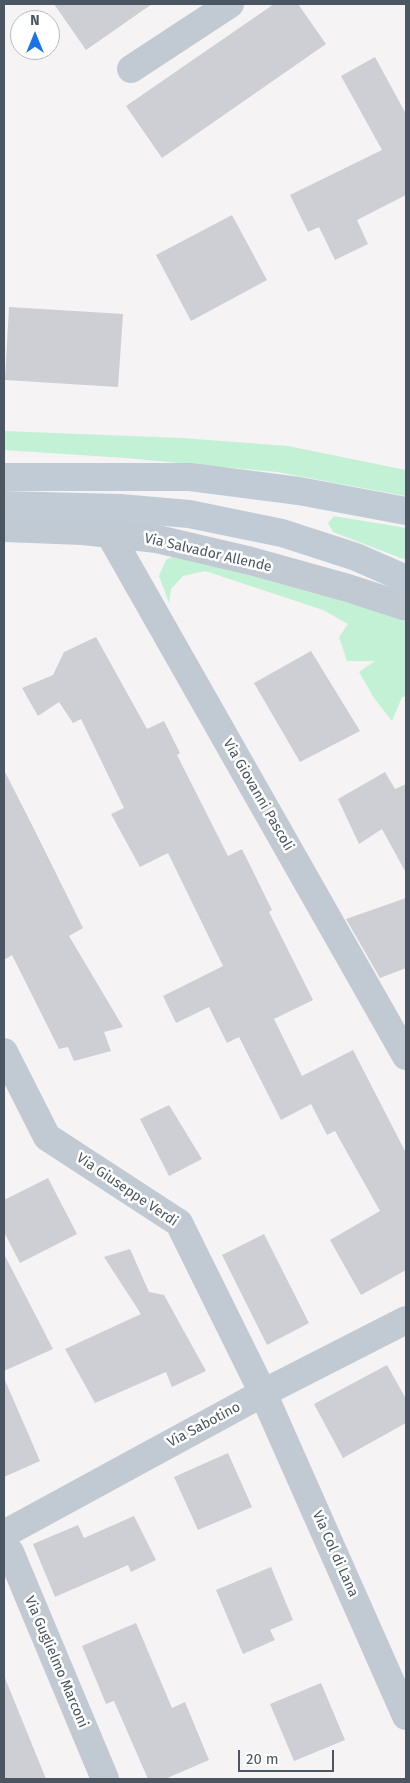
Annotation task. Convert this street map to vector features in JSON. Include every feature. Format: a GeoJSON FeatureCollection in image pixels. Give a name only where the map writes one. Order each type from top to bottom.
{"type":"FeatureCollection","features":[{"type":"Feature","properties":{"kind":"main road"},"geometry":{"type":"LineString","coordinates":[[4,477],[190,477],[299,491],[406,511]]}},
{"type":"Feature","properties":{"kind":"main road"},"geometry":{"type":"LineString","coordinates":[[4,505],[120,508],[189,514],[282,533],[356,557],[406,579]]}},
{"type":"Feature","properties":{"kind":"street"},"geometry":{"type":"LineString","coordinates":[[131,69],[230,4]]}},
{"type":"Feature","properties":{"kind":"street","name":"Via Salvador Allende"},"geometry":{"type":"LineString","coordinates":[[4,528],[109,533],[157,539],[251,561],[348,588],[406,607]]}},
{"type":"Feature","properties":{"kind":"street","name":"Via Giovanni Pascoli"},"geometry":{"type":"LineString","coordinates":[[109,533],[406,1056]]}},
{"type":"Feature","properties":{"kind":"street","name":"Via Giuseppe Verdi"},"geometry":{"type":"LineString","coordinates":[[4,1052],[47,1137],[179,1223],[263,1393]]}},
{"type":"Feature","properties":{"kind":"street","name":"Via Sabotino"},"geometry":{"type":"LineString","coordinates":[[4,1534],[263,1393],[406,1320]]}},
{"type":"Feature","properties":{"kind":"street","name":"Via Col di Lana"},"geometry":{"type":"LineString","coordinates":[[263,1393],[406,1716]]}},
{"type":"Feature","properties":{"kind":"street","name":"Via Guglielmo Marconi"},"geometry":{"type":"LineString","coordinates":[[4,1549],[10,1552],[105,1779]]}},
{"type":"Feature","properties":{"kind":"green space"},"geometry":{"type":"Polygon","coordinates":[[[4,431],[182,438],[288,446],[406,470],[406,496],[277,472],[125,458],[4,450],[4,431]]]}},
{"type":"Feature","properties":{"kind":"green space"},"geometry":{"type":"Polygon","coordinates":[[[334,516],[406,528],[406,560],[333,532],[328,523],[334,516]]]}},
{"type":"Feature","properties":{"kind":"green space"},"geometry":{"type":"Polygon","coordinates":[[[179,553],[335,596],[406,622],[406,696],[402,697],[392,721],[374,698],[359,672],[375,661],[347,661],[339,637],[348,624],[323,610],[205,571],[183,576],[171,589],[169,603],[159,576],[166,560],[179,553]]]}},
{"type":"Feature","properties":{"kind":"building"},"geometry":{"type":"Polygon","coordinates":[[[54,4],[152,4],[86,50],[54,4]]]}},
{"type":"Feature","properties":{"kind":"building"},"geometry":{"type":"Polygon","coordinates":[[[274,4],[298,4],[326,44],[162,158],[126,106],[274,4]]]}},
{"type":"Feature","properties":{"kind":"building"},"geometry":{"type":"Polygon","coordinates":[[[375,57],[406,114],[406,195],[357,220],[368,244],[335,260],[319,227],[308,232],[290,195],[382,150],[341,76],[375,57]]]}},
{"type":"Feature","properties":{"kind":"building"},"geometry":{"type":"Polygon","coordinates":[[[232,215],[267,280],[191,321],[156,255],[232,215]]]}},
{"type":"Feature","properties":{"kind":"building"},"geometry":{"type":"Polygon","coordinates":[[[9,307],[123,314],[118,387],[5,380],[9,307]]]}},
{"type":"Feature","properties":{"kind":"building"},"geometry":{"type":"Polygon","coordinates":[[[96,637],[147,729],[164,721],[180,753],[177,755],[228,856],[242,849],[272,910],[269,912],[313,1000],[274,1019],[302,1076],[353,1050],[406,1153],[406,1270],[361,1295],[330,1240],[380,1211],[335,1131],[327,1135],[311,1104],[281,1120],[239,1037],[227,1043],[209,1007],[176,1023],[163,996],[223,966],[168,853],[140,867],[111,814],[124,808],[81,719],[73,723],[59,702],[38,716],[22,688],[53,675],[64,652],[96,637]]]}},
{"type":"Feature","properties":{"kind":"building"},"geometry":{"type":"Polygon","coordinates":[[[311,651],[360,731],[300,762],[254,683],[311,651]]]}},
{"type":"Feature","properties":{"kind":"building"},"geometry":{"type":"Polygon","coordinates":[[[4,770],[83,928],[69,936],[123,1027],[104,1032],[111,1051],[74,1061],[68,1047],[59,1049],[12,955],[4,960],[4,770]]]}},
{"type":"Feature","properties":{"kind":"building"},"geometry":{"type":"Polygon","coordinates":[[[385,772],[395,789],[406,784],[406,873],[382,829],[359,844],[338,799],[385,772]]]}},
{"type":"Feature","properties":{"kind":"building"},"geometry":{"type":"Polygon","coordinates":[[[406,898],[406,968],[380,978],[346,919],[406,898]]]}},
{"type":"Feature","properties":{"kind":"building"},"geometry":{"type":"Polygon","coordinates":[[[169,1105],[202,1159],[169,1176],[140,1119],[169,1105]]]}},
{"type":"Feature","properties":{"kind":"building"},"geometry":{"type":"Polygon","coordinates":[[[48,1178],[77,1234],[20,1263],[4,1232],[4,1200],[48,1178]]]}},
{"type":"Feature","properties":{"kind":"building"},"geometry":{"type":"Polygon","coordinates":[[[264,1234],[309,1323],[267,1345],[222,1255],[264,1234]]]}},
{"type":"Feature","properties":{"kind":"building"},"geometry":{"type":"Polygon","coordinates":[[[130,1249],[149,1292],[164,1295],[206,1371],[172,1387],[166,1372],[95,1403],[65,1349],[141,1314],[104,1257],[130,1249]]]}},
{"type":"Feature","properties":{"kind":"building"},"geometry":{"type":"Polygon","coordinates":[[[4,1254],[53,1349],[4,1371],[4,1254]]]}},
{"type":"Feature","properties":{"kind":"building"},"geometry":{"type":"Polygon","coordinates":[[[387,1365],[406,1399],[406,1423],[343,1458],[314,1404],[387,1365]]]}},
{"type":"Feature","properties":{"kind":"building"},"geometry":{"type":"Polygon","coordinates":[[[4,1378],[40,1461],[4,1477],[4,1378]]]}},
{"type":"Feature","properties":{"kind":"building"},"geometry":{"type":"Polygon","coordinates":[[[228,1453],[252,1507],[198,1530],[174,1477],[228,1453]]]}},
{"type":"Feature","properties":{"kind":"building"},"geometry":{"type":"Polygon","coordinates":[[[134,1516],[156,1560],[131,1572],[128,1565],[55,1597],[33,1544],[78,1525],[84,1538],[134,1516]]]}},
{"type":"Feature","properties":{"kind":"building"},"geometry":{"type":"Polygon","coordinates":[[[271,1567],[293,1620],[270,1630],[275,1640],[243,1654],[216,1590],[271,1567]]]}},
{"type":"Feature","properties":{"kind":"building"},"geometry":{"type":"Polygon","coordinates":[[[136,1623],[172,1708],[185,1702],[209,1760],[165,1779],[148,1779],[114,1701],[106,1704],[82,1646],[136,1623]]]}},
{"type":"Feature","properties":{"kind":"building"},"geometry":{"type":"Polygon","coordinates":[[[5,1678],[46,1779],[4,1779],[5,1678]]]}},
{"type":"Feature","properties":{"kind":"building"},"geometry":{"type":"Polygon","coordinates":[[[321,1683],[345,1740],[294,1761],[270,1704],[321,1683]]]}}]}
